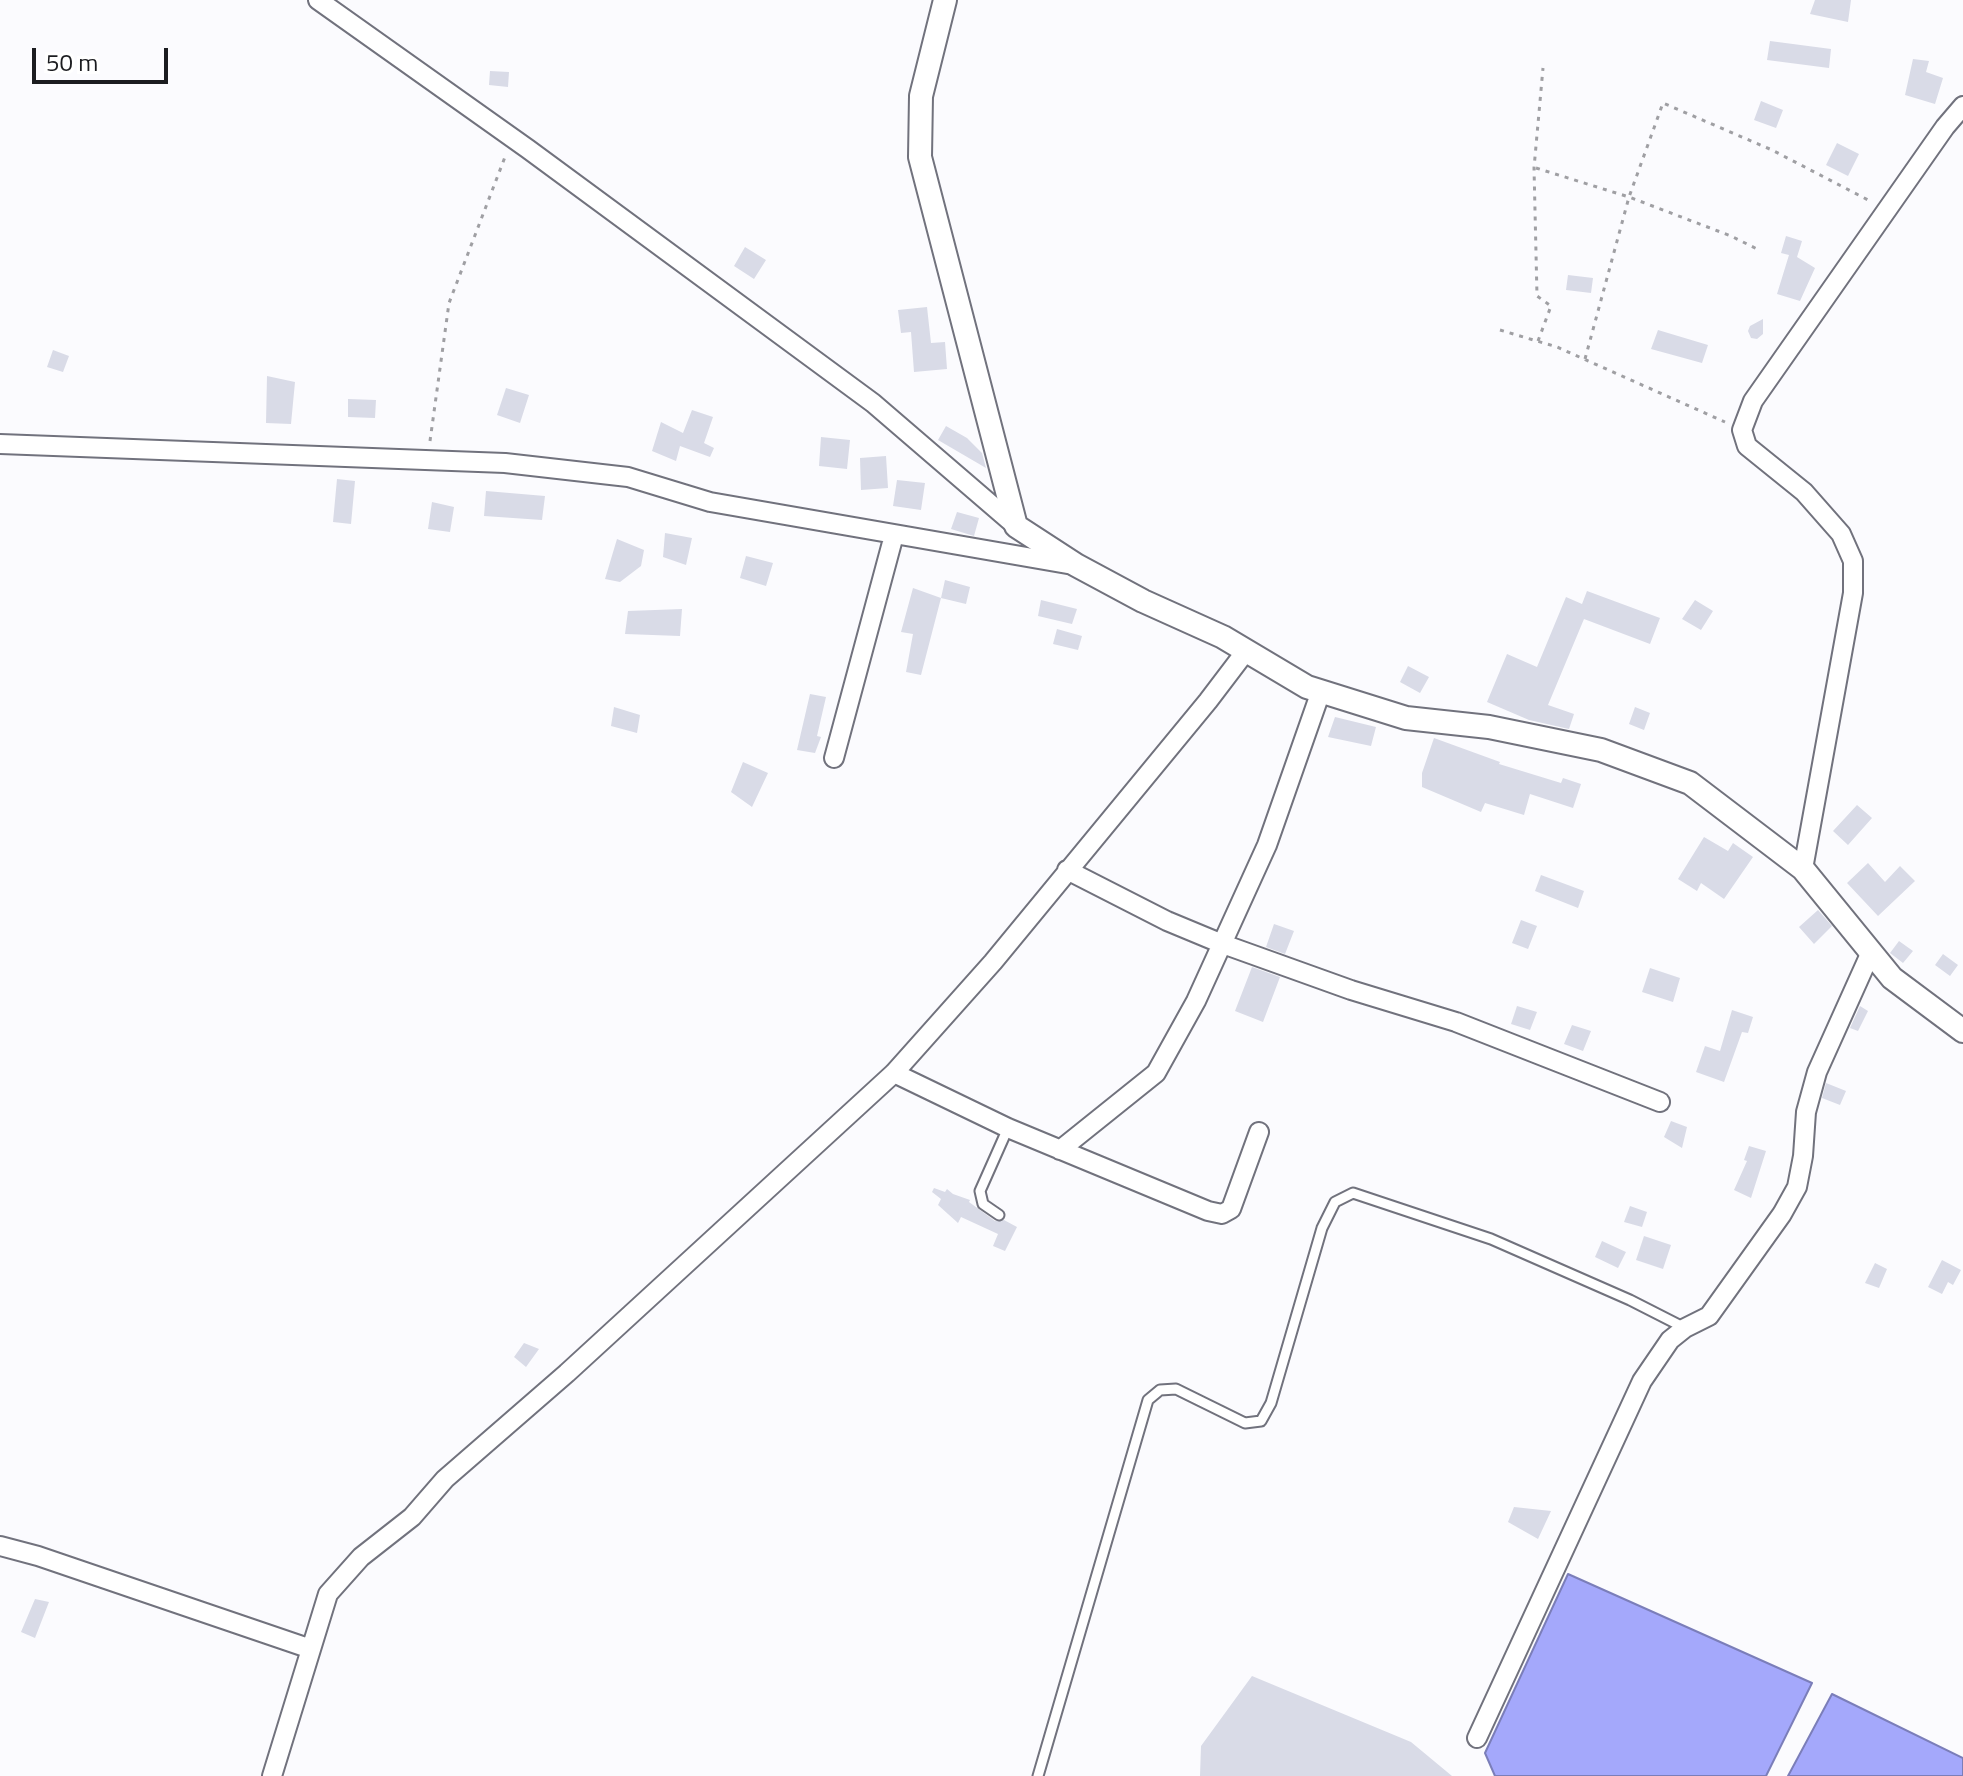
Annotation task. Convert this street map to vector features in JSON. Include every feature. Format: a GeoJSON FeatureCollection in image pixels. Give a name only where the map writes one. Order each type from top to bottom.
{"type":"FeatureCollection","features":[{"type":"Feature","properties":{"kind":"street"},"geometry":{"type":"LineString","coordinates":[[318,0],[873,403],[1016,526],[1076,565],[1246,651],[1307,687],[1406,718],[1489,727],[1601,750],[1690,783],[1803,869],[1892,978],[1963,1031]]}},
{"type":"Feature","properties":{"kind":"street"},"geometry":{"type":"LineString","coordinates":[[945,0],[921,96],[920,157],[1016,526]]}},
{"type":"Feature","properties":{"kind":"street"},"geometry":{"type":"LineString","coordinates":[[1803,869],[1853,593],[1853,561],[1841,534],[1804,492],[1747,446],[1742,430],[1753,401],[1945,127],[1963,106]]}},
{"type":"Feature","properties":{"kind":"street"},"geometry":{"type":"LineString","coordinates":[[0,444],[505,463],[628,477],[710,502],[1076,565]]}},
{"type":"Feature","properties":{"kind":"street"},"geometry":{"type":"LineString","coordinates":[[834,758],[894,535]]}},
{"type":"Feature","properties":{"kind":"street"},"geometry":{"type":"LineString","coordinates":[[272,1776],[328,1594],[361,1557],[412,1517],[445,1479],[567,1373],[894,1073],[993,962],[1246,651]]}},
{"type":"Feature","properties":{"kind":"street"},"geometry":{"type":"LineString","coordinates":[[1060,1150],[1156,1073],[1196,1001],[1267,845],[1321,691]]}},
{"type":"Feature","properties":{"kind":"street"},"geometry":{"type":"LineString","coordinates":[[1067,870],[1167,921],[1220,943],[1351,990],[1456,1022],[1660,1102]]}},
{"type":"Feature","properties":{"kind":"street"},"geometry":{"type":"LineString","coordinates":[[1477,1738],[1642,1381],[1670,1340],[1709,1316],[1782,1214],[1797,1187],[1806,1112],[1817,1072],[1871,952]]}},
{"type":"Feature","properties":{"kind":"street"},"geometry":{"type":"LineString","coordinates":[[894,1073],[1008,1128],[1208,1211],[1222,1214],[1231,1209],[1259,1132]]}},
{"type":"Feature","properties":{"kind":"street"},"geometry":{"type":"LineString","coordinates":[[0,1546],[38,1556],[311,1649]]}},
{"type":"Feature","properties":{"kind":"lane"},"geometry":{"type":"LineString","coordinates":[[999,1215],[983,1204],[980,1191],[1008,1128]]}},
{"type":"Feature","properties":{"kind":"lane"},"geometry":{"type":"LineString","coordinates":[[1038,1776],[1148,1400],[1160,1390],[1176,1389],[1245,1423],[1261,1421],[1271,1403],[1322,1228],[1335,1202],[1353,1193],[1491,1239],[1630,1300],[1685,1328]]}},
{"type":"Feature","properties":{"kind":"path"},"geometry":{"type":"LineString","coordinates":[[1538,341],[1551,306],[1537,296],[1534,168],[1543,68]]}},
{"type":"Feature","properties":{"kind":"path"},"geometry":{"type":"LineString","coordinates":[[1585,359],[1629,197],[1663,103],[1772,150],[1886,210]]}},
{"type":"Feature","properties":{"kind":"path"},"geometry":{"type":"LineString","coordinates":[[428,461],[449,303],[512,138]]}},
{"type":"Feature","properties":{"kind":"path"},"geometry":{"type":"LineString","coordinates":[[1534,168],[1629,197],[1757,249]]}},
{"type":"Feature","properties":{"kind":"path"},"geometry":{"type":"LineString","coordinates":[[1500,330],[1585,359],[1742,430]]}},
{"type":"Feature","properties":{"kind":"water"},"geometry":{"type":"Polygon","coordinates":[[[1568,1574],[1812,1683],[1766,1776],[1495,1776],[1485,1753],[1568,1574]]]}},
{"type":"Feature","properties":{"kind":"water"},"geometry":{"type":"Polygon","coordinates":[[[1832,1694],[1963,1758],[1963,1776],[1788,1776],[1832,1694]]]}},
{"type":"Feature","properties":{"kind":"building"},"geometry":{"type":"Polygon","coordinates":[[[1815,0],[1851,0],[1848,22],[1810,14],[1815,0]]]}},
{"type":"Feature","properties":{"kind":"building"},"geometry":{"type":"Polygon","coordinates":[[[1770,41],[1831,49],[1829,68],[1767,60],[1770,41]]]}},
{"type":"Feature","properties":{"kind":"building"},"geometry":{"type":"Polygon","coordinates":[[[1913,59],[1929,61],[1926,72],[1943,78],[1935,104],[1905,95],[1913,59]]]}},
{"type":"Feature","properties":{"kind":"building"},"geometry":{"type":"Polygon","coordinates":[[[490,71],[509,72],[508,87],[489,85],[490,71]]]}},
{"type":"Feature","properties":{"kind":"building"},"geometry":{"type":"Polygon","coordinates":[[[1761,101],[1783,110],[1776,128],[1754,120],[1761,101]]]}},
{"type":"Feature","properties":{"kind":"building"},"geometry":{"type":"Polygon","coordinates":[[[1837,143],[1859,154],[1848,176],[1826,165],[1837,143]]]}},
{"type":"Feature","properties":{"kind":"building"},"geometry":{"type":"Polygon","coordinates":[[[1786,236],[1802,241],[1797,257],[1815,268],[1800,301],[1777,294],[1789,255],[1781,253],[1786,236]]]}},
{"type":"Feature","properties":{"kind":"building"},"geometry":{"type":"Polygon","coordinates":[[[745,247],[766,260],[754,279],[734,266],[745,247]]]}},
{"type":"Feature","properties":{"kind":"building"},"geometry":{"type":"Polygon","coordinates":[[[1568,275],[1593,278],[1591,293],[1566,290],[1568,275]]]}},
{"type":"Feature","properties":{"kind":"building"},"geometry":{"type":"Polygon","coordinates":[[[927,307],[931,343],[945,342],[947,369],[914,372],[911,332],[901,333],[898,310],[927,307]]]}},
{"type":"Feature","properties":{"kind":"building"},"geometry":{"type":"Polygon","coordinates":[[[1763,319],[1763,334],[1757,339],[1751,338],[1748,331],[1750,326],[1763,319]]]}},
{"type":"Feature","properties":{"kind":"building"},"geometry":{"type":"Polygon","coordinates":[[[1658,330],[1708,345],[1702,363],[1651,349],[1658,330]]]}},
{"type":"Feature","properties":{"kind":"building"},"geometry":{"type":"Polygon","coordinates":[[[53,350],[69,356],[63,372],[47,367],[53,350]]]}},
{"type":"Feature","properties":{"kind":"building"},"geometry":{"type":"Polygon","coordinates":[[[267,376],[295,382],[291,424],[266,423],[267,376]]]}},
{"type":"Feature","properties":{"kind":"building"},"geometry":{"type":"Polygon","coordinates":[[[506,388],[529,395],[520,423],[497,415],[506,388]]]}},
{"type":"Feature","properties":{"kind":"building"},"geometry":{"type":"Polygon","coordinates":[[[348,399],[376,400],[375,418],[348,417],[348,399]]]}},
{"type":"Feature","properties":{"kind":"building"},"geometry":{"type":"Polygon","coordinates":[[[692,410],[713,417],[704,443],[714,448],[710,457],[680,446],[676,461],[652,451],[661,422],[683,433],[692,410]]]}},
{"type":"Feature","properties":{"kind":"building"},"geometry":{"type":"Polygon","coordinates":[[[946,426],[967,438],[982,453],[986,468],[938,440],[946,426]]]}},
{"type":"Feature","properties":{"kind":"building"},"geometry":{"type":"Polygon","coordinates":[[[821,437],[850,440],[847,469],[819,466],[821,437]]]}},
{"type":"Feature","properties":{"kind":"building"},"geometry":{"type":"Polygon","coordinates":[[[886,456],[888,488],[861,490],[860,458],[886,456]]]}},
{"type":"Feature","properties":{"kind":"building"},"geometry":{"type":"Polygon","coordinates":[[[337,479],[355,481],[351,524],[333,522],[337,479]]]}},
{"type":"Feature","properties":{"kind":"building"},"geometry":{"type":"Polygon","coordinates":[[[897,480],[925,483],[921,510],[893,506],[897,480]]]}},
{"type":"Feature","properties":{"kind":"building"},"geometry":{"type":"Polygon","coordinates":[[[486,491],[545,496],[542,520],[484,516],[486,491]]]}},
{"type":"Feature","properties":{"kind":"building"},"geometry":{"type":"Polygon","coordinates":[[[432,502],[454,507],[450,532],[428,529],[432,502]]]}},
{"type":"Feature","properties":{"kind":"building"},"geometry":{"type":"Polygon","coordinates":[[[957,512],[979,518],[974,536],[951,529],[957,512]]]}},
{"type":"Feature","properties":{"kind":"building"},"geometry":{"type":"Polygon","coordinates":[[[665,533],[692,538],[686,565],[663,557],[665,533]]]}},
{"type":"Feature","properties":{"kind":"building"},"geometry":{"type":"Polygon","coordinates":[[[617,539],[644,550],[641,566],[620,582],[605,579],[617,539]]]}},
{"type":"Feature","properties":{"kind":"building"},"geometry":{"type":"Polygon","coordinates":[[[746,556],[773,563],[766,586],[740,578],[746,556]]]}},
{"type":"Feature","properties":{"kind":"building"},"geometry":{"type":"Polygon","coordinates":[[[945,580],[970,587],[966,604],[941,598],[945,580]]]}},
{"type":"Feature","properties":{"kind":"building"},"geometry":{"type":"Polygon","coordinates":[[[913,588],[941,598],[921,675],[906,672],[913,634],[901,632],[913,588]]]}},
{"type":"Feature","properties":{"kind":"building"},"geometry":{"type":"Polygon","coordinates":[[[1587,591],[1660,618],[1650,644],[1584,619],[1548,705],[1574,714],[1569,729],[1529,720],[1487,702],[1507,654],[1537,667],[1566,597],[1582,604],[1587,591]]]}},
{"type":"Feature","properties":{"kind":"building"},"geometry":{"type":"Polygon","coordinates":[[[1041,600],[1077,609],[1072,624],[1038,616],[1041,600]]]}},
{"type":"Feature","properties":{"kind":"building"},"geometry":{"type":"Polygon","coordinates":[[[1695,600],[1713,611],[1701,630],[1682,619],[1695,600]]]}},
{"type":"Feature","properties":{"kind":"building"},"geometry":{"type":"Polygon","coordinates":[[[682,609],[680,636],[625,634],[628,611],[682,609]]]}},
{"type":"Feature","properties":{"kind":"building"},"geometry":{"type":"Polygon","coordinates":[[[1057,629],[1082,636],[1078,650],[1053,644],[1057,629]]]}},
{"type":"Feature","properties":{"kind":"building"},"geometry":{"type":"Polygon","coordinates":[[[1408,666],[1429,677],[1420,693],[1400,682],[1408,666]]]}},
{"type":"Feature","properties":{"kind":"building"},"geometry":{"type":"Polygon","coordinates":[[[810,694],[826,697],[817,736],[821,737],[815,753],[797,750],[810,694]]]}},
{"type":"Feature","properties":{"kind":"building"},"geometry":{"type":"Polygon","coordinates":[[[614,707],[640,715],[637,733],[611,726],[614,707]]]}},
{"type":"Feature","properties":{"kind":"building"},"geometry":{"type":"Polygon","coordinates":[[[1635,707],[1650,713],[1644,730],[1629,724],[1635,707]]]}},
{"type":"Feature","properties":{"kind":"building"},"geometry":{"type":"Polygon","coordinates":[[[1335,717],[1376,727],[1371,746],[1328,737],[1335,717]]]}},
{"type":"Feature","properties":{"kind":"building"},"geometry":{"type":"Polygon","coordinates":[[[1434,738],[1499,764],[1561,783],[1563,778],[1581,784],[1573,808],[1530,794],[1524,815],[1485,803],[1481,812],[1422,787],[1422,773],[1434,738]]]}},
{"type":"Feature","properties":{"kind":"building"},"geometry":{"type":"Polygon","coordinates":[[[743,762],[768,773],[752,807],[731,792],[743,762]]]}},
{"type":"Feature","properties":{"kind":"building"},"geometry":{"type":"Polygon","coordinates":[[[1857,805],[1872,818],[1848,845],[1833,831],[1857,805]]]}},
{"type":"Feature","properties":{"kind":"building"},"geometry":{"type":"Polygon","coordinates":[[[1704,837],[1728,851],[1733,843],[1753,857],[1724,899],[1701,883],[1697,891],[1678,879],[1704,837]]]}},
{"type":"Feature","properties":{"kind":"building"},"geometry":{"type":"Polygon","coordinates":[[[1868,863],[1885,882],[1900,866],[1915,881],[1878,916],[1847,883],[1868,863]]]}},
{"type":"Feature","properties":{"kind":"building"},"geometry":{"type":"Polygon","coordinates":[[[1541,875],[1584,891],[1578,908],[1535,891],[1541,875]]]}},
{"type":"Feature","properties":{"kind":"building"},"geometry":{"type":"Polygon","coordinates":[[[1818,910],[1832,926],[1814,944],[1799,927],[1818,910]]]}},
{"type":"Feature","properties":{"kind":"building"},"geometry":{"type":"Polygon","coordinates":[[[1521,920],[1537,926],[1528,949],[1512,943],[1521,920]]]}},
{"type":"Feature","properties":{"kind":"building"},"geometry":{"type":"Polygon","coordinates":[[[1274,924],[1294,931],[1285,954],[1266,947],[1274,924]]]}},
{"type":"Feature","properties":{"kind":"building"},"geometry":{"type":"Polygon","coordinates":[[[1899,941],[1913,951],[1903,963],[1890,953],[1899,941]]]}},
{"type":"Feature","properties":{"kind":"building"},"geometry":{"type":"Polygon","coordinates":[[[1943,954],[1958,965],[1950,976],[1935,965],[1943,954]]]}},
{"type":"Feature","properties":{"kind":"building"},"geometry":{"type":"Polygon","coordinates":[[[1252,967],[1280,977],[1263,1022],[1235,1011],[1252,967]]]}},
{"type":"Feature","properties":{"kind":"building"},"geometry":{"type":"Polygon","coordinates":[[[1650,968],[1680,978],[1673,1002],[1642,992],[1650,968]]]}},
{"type":"Feature","properties":{"kind":"building"},"geometry":{"type":"Polygon","coordinates":[[[1517,1006],[1537,1012],[1530,1030],[1511,1024],[1517,1006]]]}},
{"type":"Feature","properties":{"kind":"building"},"geometry":{"type":"Polygon","coordinates":[[[1860,1006],[1868,1011],[1858,1031],[1850,1028],[1860,1006]]]}},
{"type":"Feature","properties":{"kind":"building"},"geometry":{"type":"Polygon","coordinates":[[[1732,1010],[1753,1017],[1748,1033],[1742,1032],[1724,1082],[1696,1072],[1705,1046],[1720,1051],[1732,1010]]]}},
{"type":"Feature","properties":{"kind":"building"},"geometry":{"type":"Polygon","coordinates":[[[1572,1025],[1591,1031],[1583,1051],[1564,1044],[1572,1025]]]}},
{"type":"Feature","properties":{"kind":"building"},"geometry":{"type":"Polygon","coordinates":[[[1826,1083],[1846,1091],[1840,1105],[1822,1098],[1826,1083]]]}},
{"type":"Feature","properties":{"kind":"building"},"geometry":{"type":"Polygon","coordinates":[[[1671,1121],[1687,1127],[1682,1148],[1664,1137],[1671,1121]]]}},
{"type":"Feature","properties":{"kind":"building"},"geometry":{"type":"Polygon","coordinates":[[[1749,1146],[1766,1151],[1751,1198],[1734,1190],[1747,1161],[1744,1160],[1749,1146]]]}},
{"type":"Feature","properties":{"kind":"building"},"geometry":{"type":"Polygon","coordinates":[[[934,1188],[945,1192],[947,1189],[970,1200],[995,1221],[1004,1220],[1017,1227],[1005,1251],[993,1246],[998,1234],[961,1217],[958,1223],[938,1205],[941,1199],[932,1192],[934,1188]]]}},
{"type":"Feature","properties":{"kind":"building"},"geometry":{"type":"Polygon","coordinates":[[[1630,1206],[1647,1212],[1642,1227],[1624,1222],[1630,1206]]]}},
{"type":"Feature","properties":{"kind":"building"},"geometry":{"type":"Polygon","coordinates":[[[1644,1236],[1671,1245],[1663,1269],[1636,1260],[1644,1236]]]}},
{"type":"Feature","properties":{"kind":"building"},"geometry":{"type":"Polygon","coordinates":[[[1602,1241],[1626,1252],[1618,1268],[1595,1257],[1602,1241]]]}},
{"type":"Feature","properties":{"kind":"building"},"geometry":{"type":"Polygon","coordinates":[[[1942,1260],[1961,1270],[1953,1285],[1948,1282],[1942,1294],[1928,1287],[1942,1260]]]}},
{"type":"Feature","properties":{"kind":"building"},"geometry":{"type":"Polygon","coordinates":[[[1875,1263],[1887,1269],[1879,1288],[1865,1283],[1875,1263]]]}},
{"type":"Feature","properties":{"kind":"building"},"geometry":{"type":"Polygon","coordinates":[[[524,1343],[539,1349],[526,1367],[514,1357],[524,1343]]]}},
{"type":"Feature","properties":{"kind":"building"},"geometry":{"type":"Polygon","coordinates":[[[1514,1507],[1551,1511],[1538,1539],[1508,1522],[1514,1507]]]}},
{"type":"Feature","properties":{"kind":"building"},"geometry":{"type":"Polygon","coordinates":[[[35,1599],[49,1602],[35,1638],[21,1632],[35,1599]]]}},
{"type":"Feature","properties":{"kind":"building"},"geometry":{"type":"Polygon","coordinates":[[[1252,1676],[1411,1742],[1452,1776],[1200,1776],[1201,1746],[1252,1676]]]}}]}
